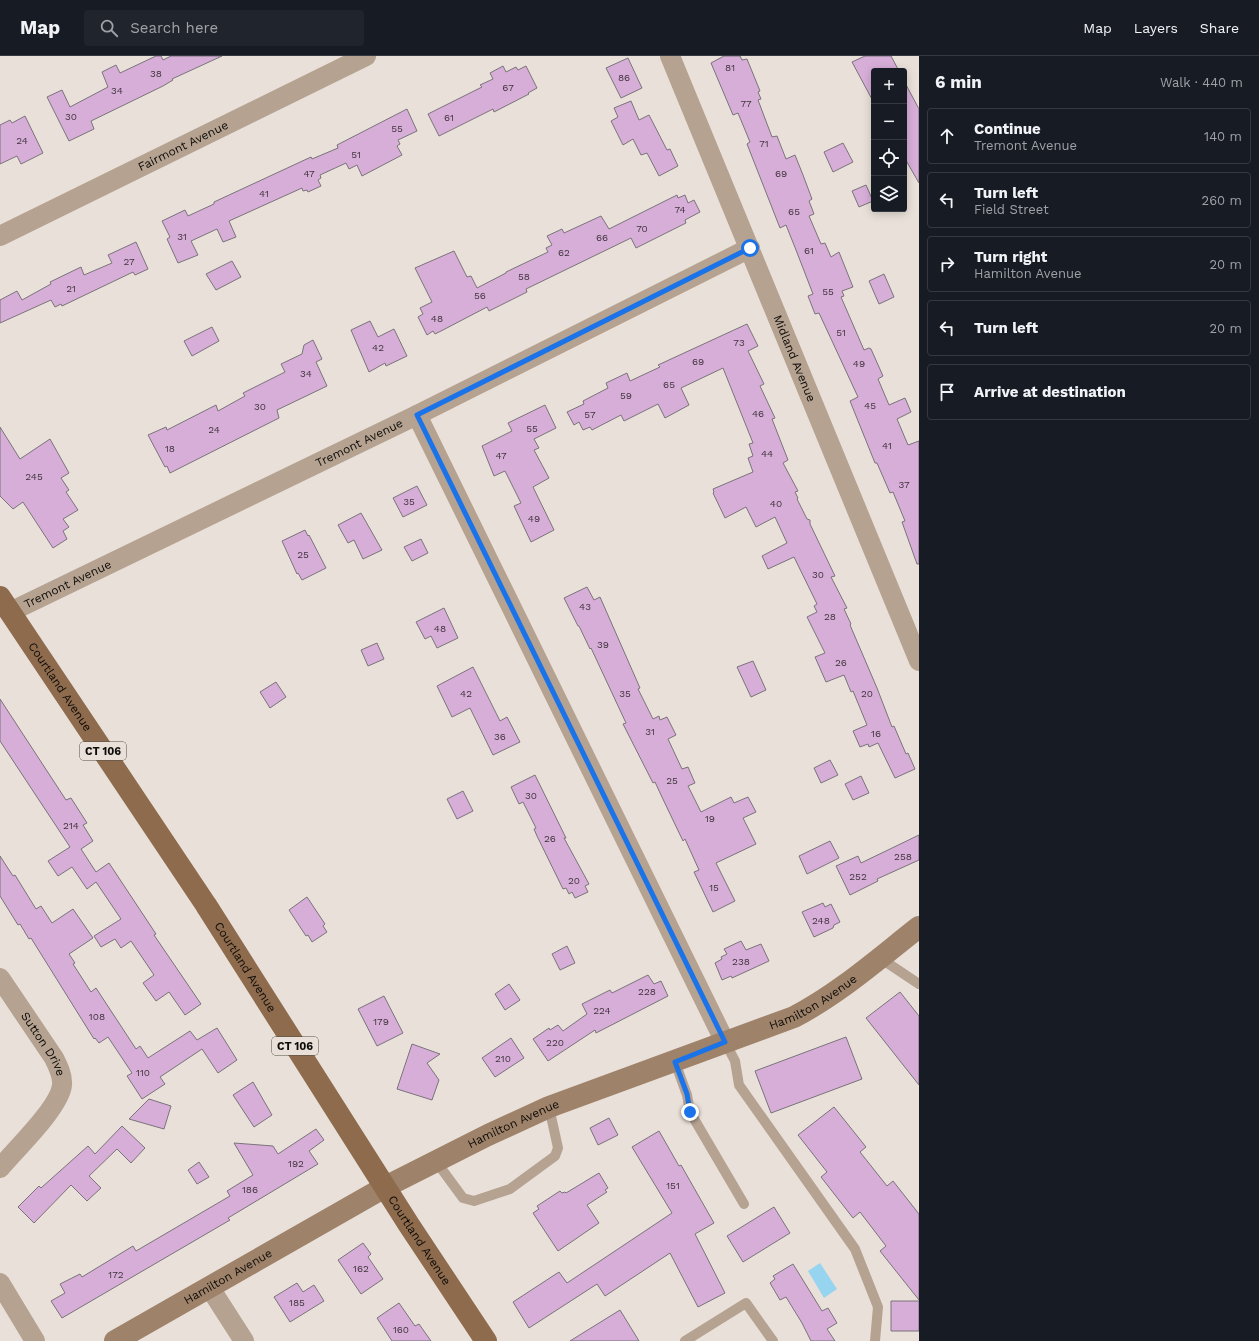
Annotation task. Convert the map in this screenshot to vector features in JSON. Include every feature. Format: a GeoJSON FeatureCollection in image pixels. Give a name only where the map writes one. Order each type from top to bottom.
{"type":"FeatureCollection","features":[{"type":"Feature","properties":{"kind":"main road","name":"Courtland Avenue"},"geometry":{"type":"LineString","coordinates":[[5,604],[201,899],[385,1187],[486,1341]]}},
{"type":"Feature","properties":{"kind":"street","name":"Fairmont Avenue"},"geometry":{"type":"LineString","coordinates":[[0,236],[366,56]]}},
{"type":"Feature","properties":{"kind":"street","name":"Midland Avenue"},"geometry":{"type":"LineString","coordinates":[[670,56],[919,661]]}},
{"type":"Feature","properties":{"kind":"street","name":"Tremont Avenue"},"geometry":{"type":"LineString","coordinates":[[5,604],[417,415],[750,248]]}},
{"type":"Feature","properties":{"kind":"street"},"geometry":{"type":"LineString","coordinates":[[417,415],[725,1042]]}},
{"type":"Feature","properties":{"kind":"street","name":"Hamilton Avenue"},"geometry":{"type":"LineString","coordinates":[[115,1341],[435,1160],[549,1107],[675,1062],[794,1017],[834,994],[919,927]]}},
{"type":"Feature","properties":{"kind":"street","name":"Sutton Drive"},"geometry":{"type":"LineString","coordinates":[[0,978],[54,1058],[60,1072],[62,1084],[54,1105],[0,1168]]}},
{"type":"Feature","properties":{"kind":"street"},"geometry":{"type":"LineString","coordinates":[[0,1283],[35,1341]]}},
{"type":"Feature","properties":{"kind":"street"},"geometry":{"type":"LineString","coordinates":[[210,1288],[244,1341]]}},
{"type":"Feature","properties":{"kind":"lane"},"geometry":{"type":"LineString","coordinates":[[880,958],[919,984]]}},
{"type":"Feature","properties":{"kind":"lane"},"geometry":{"type":"LineString","coordinates":[[725,1042],[735,1061],[739,1085],[855,1249],[878,1307],[875,1341]]}},
{"type":"Feature","properties":{"kind":"lane"},"geometry":{"type":"LineString","coordinates":[[675,1062],[687,1094],[690,1112],[744,1204]]}},
{"type":"Feature","properties":{"kind":"lane"},"geometry":{"type":"LineString","coordinates":[[435,1160],[463,1198],[474,1201],[510,1188],[555,1156],[558,1148],[549,1107]]}},
{"type":"Feature","properties":{"kind":"lane"},"geometry":{"type":"LineString","coordinates":[[685,1341],[746,1303],[773,1341]]}},
{"type":"Feature","properties":{"kind":"water"},"geometry":{"type":"Polygon","coordinates":[[[820,1263],[837,1289],[824,1298],[808,1271],[820,1263]]]}},
{"type":"Feature","properties":{"kind":"building"},"geometry":{"type":"Polygon","coordinates":[[[156,56],[161,56],[163,60],[171,56],[222,56],[172,79],[173,80],[163,86],[91,121],[94,129],[69,141],[47,97],[62,90],[70,107],[108,87],[102,72],[116,65],[120,73],[156,56]]]}},
{"type":"Feature","properties":{"kind":"building"},"geometry":{"type":"Polygon","coordinates":[[[724,56],[740,56],[742,60],[747,59],[760,91],[758,92],[761,99],[758,100],[772,137],[777,136],[786,159],[795,155],[803,175],[812,199],[809,201],[814,214],[809,216],[821,244],[825,243],[831,257],[839,252],[853,287],[842,291],[844,296],[841,297],[864,350],[869,348],[871,349],[883,376],[878,379],[889,405],[905,398],[911,412],[897,419],[908,445],[919,441],[919,564],[917,564],[902,522],[905,521],[893,492],[890,493],[877,463],[875,463],[850,401],[858,397],[819,313],[815,314],[808,296],[813,294],[786,225],[780,228],[747,144],[750,142],[738,113],[733,115],[711,63],[724,56]]]}},
{"type":"Feature","properties":{"kind":"building"},"geometry":{"type":"Polygon","coordinates":[[[865,56],[891,56],[897,68],[871,68],[871,97],[852,62],[865,56]]]}},
{"type":"Feature","properties":{"kind":"building"},"geometry":{"type":"Polygon","coordinates":[[[628,58],[642,88],[621,98],[606,68],[628,58]]]}},
{"type":"Feature","properties":{"kind":"building"},"geometry":{"type":"Polygon","coordinates":[[[503,66],[506,72],[516,67],[518,70],[526,66],[537,88],[528,93],[529,94],[494,112],[493,109],[439,136],[428,114],[482,87],[480,85],[493,79],[490,73],[503,66]]]}},
{"type":"Feature","properties":{"kind":"building"},"geometry":{"type":"Polygon","coordinates":[[[907,87],[919,109],[919,183],[907,162],[907,87]]]}},
{"type":"Feature","properties":{"kind":"building"},"geometry":{"type":"Polygon","coordinates":[[[631,101],[639,120],[649,115],[667,150],[670,149],[678,166],[659,176],[647,153],[641,155],[633,139],[623,145],[611,121],[618,117],[614,108],[631,101]]]}},
{"type":"Feature","properties":{"kind":"building"},"geometry":{"type":"Polygon","coordinates":[[[407,109],[417,131],[398,140],[400,144],[397,146],[402,155],[362,176],[357,165],[349,169],[346,163],[320,175],[321,178],[318,180],[321,186],[308,192],[307,190],[303,191],[302,188],[229,221],[236,237],[223,242],[217,229],[191,241],[198,255],[178,263],[167,239],[170,237],[162,221],[185,210],[188,216],[214,204],[214,202],[311,157],[312,159],[338,148],[337,145],[407,109]]]}},
{"type":"Feature","properties":{"kind":"building"},"geometry":{"type":"Polygon","coordinates":[[[25,116],[43,153],[21,164],[17,156],[0,164],[0,125],[10,120],[12,123],[25,116]]]}},
{"type":"Feature","properties":{"kind":"building"},"geometry":{"type":"Polygon","coordinates":[[[843,143],[853,162],[833,172],[824,152],[843,143]]]}},
{"type":"Feature","properties":{"kind":"building"},"geometry":{"type":"Polygon","coordinates":[[[866,185],[871,196],[871,202],[859,207],[852,191],[866,185]]]}},
{"type":"Feature","properties":{"kind":"building"},"geometry":{"type":"Polygon","coordinates":[[[677,195],[678,198],[685,195],[688,203],[694,200],[700,212],[685,220],[686,223],[636,248],[631,238],[526,289],[527,292],[489,311],[487,307],[435,334],[433,331],[427,335],[418,317],[423,314],[420,308],[432,302],[415,268],[454,251],[467,277],[471,276],[477,288],[548,252],[546,248],[552,245],[547,236],[562,229],[564,233],[601,216],[609,229],[677,195]]]}},
{"type":"Feature","properties":{"kind":"building"},"geometry":{"type":"Polygon","coordinates":[[[136,242],[148,269],[135,275],[133,272],[62,306],[61,304],[55,307],[51,300],[0,323],[0,300],[17,291],[22,300],[51,284],[50,282],[81,267],[84,275],[112,263],[108,255],[136,242]]]}},
{"type":"Feature","properties":{"kind":"building"},"geometry":{"type":"Polygon","coordinates":[[[232,261],[241,277],[216,290],[206,274],[232,261]]]}},
{"type":"Feature","properties":{"kind":"building"},"geometry":{"type":"Polygon","coordinates":[[[884,274],[894,297],[879,304],[869,281],[884,274]]]}},
{"type":"Feature","properties":{"kind":"building"},"geometry":{"type":"Polygon","coordinates":[[[370,321],[378,337],[394,329],[407,356],[386,366],[385,363],[369,372],[351,330],[370,321]]]}},
{"type":"Feature","properties":{"kind":"building"},"geometry":{"type":"Polygon","coordinates":[[[747,324],[758,346],[748,351],[764,384],[760,386],[775,418],[772,419],[788,460],[783,463],[798,491],[795,492],[798,498],[797,499],[807,519],[810,520],[810,524],[835,576],[831,577],[847,608],[844,609],[851,624],[850,625],[892,727],[894,726],[906,754],[908,753],[915,769],[895,778],[878,743],[869,747],[868,744],[860,747],[853,731],[867,725],[853,691],[851,692],[844,675],[826,682],[815,657],[825,653],[807,617],[817,612],[814,606],[817,604],[794,557],[768,569],[762,556],[787,543],[775,517],[756,527],[746,507],[725,518],[713,493],[713,489],[753,472],[748,458],[753,456],[749,444],[753,443],[723,368],[681,388],[689,405],[665,418],[658,404],[624,421],[621,415],[592,430],[590,427],[583,430],[579,422],[574,425],[567,412],[584,404],[583,401],[608,388],[606,383],[627,373],[630,381],[660,367],[658,365],[747,324]]]}},
{"type":"Feature","properties":{"kind":"building"},"geometry":{"type":"Polygon","coordinates":[[[212,327],[219,341],[192,356],[184,341],[212,327]]]}},
{"type":"Feature","properties":{"kind":"building"},"geometry":{"type":"Polygon","coordinates":[[[313,340],[322,359],[316,362],[327,386],[277,410],[279,418],[170,473],[167,466],[165,467],[148,435],[166,427],[167,430],[216,405],[218,411],[245,396],[243,393],[285,372],[281,364],[302,354],[304,345],[313,340]]]}},
{"type":"Feature","properties":{"kind":"building"},"geometry":{"type":"Polygon","coordinates":[[[545,405],[556,428],[534,439],[539,448],[534,450],[549,478],[533,487],[554,530],[531,542],[514,506],[521,503],[505,471],[494,476],[482,446],[512,431],[508,423],[545,405]]]}},
{"type":"Feature","properties":{"kind":"building"},"geometry":{"type":"Polygon","coordinates":[[[0,427],[20,459],[50,439],[69,473],[61,478],[69,490],[66,492],[78,510],[63,519],[69,527],[63,531],[67,539],[53,548],[23,502],[13,509],[0,496],[0,427]]]}},
{"type":"Feature","properties":{"kind":"building"},"geometry":{"type":"Polygon","coordinates":[[[417,486],[427,505],[403,517],[393,498],[417,486]]]}},
{"type":"Feature","properties":{"kind":"building"},"geometry":{"type":"Polygon","coordinates":[[[361,513],[382,550],[363,559],[354,540],[348,543],[338,525],[361,513]]]}},
{"type":"Feature","properties":{"kind":"building"},"geometry":{"type":"Polygon","coordinates":[[[305,530],[326,568],[302,580],[298,573],[297,574],[282,541],[305,530]]]}},
{"type":"Feature","properties":{"kind":"building"},"geometry":{"type":"Polygon","coordinates":[[[421,539],[428,553],[412,561],[404,547],[421,539]]]}},
{"type":"Feature","properties":{"kind":"building"},"geometry":{"type":"Polygon","coordinates":[[[587,587],[594,600],[600,597],[640,688],[638,689],[653,719],[659,716],[660,720],[667,717],[676,735],[668,739],[682,769],[688,767],[695,783],[688,786],[701,812],[731,797],[734,803],[748,797],[756,812],[743,818],[756,844],[716,863],[735,901],[713,912],[694,872],[699,870],[685,839],[683,841],[655,782],[653,783],[623,724],[626,723],[591,648],[590,649],[564,598],[587,587]]]}},
{"type":"Feature","properties":{"kind":"building"},"geometry":{"type":"Polygon","coordinates":[[[444,608],[458,638],[437,648],[431,636],[425,639],[416,622],[444,608]]]}},
{"type":"Feature","properties":{"kind":"building"},"geometry":{"type":"Polygon","coordinates":[[[377,643],[384,659],[368,666],[361,650],[377,643]]]}},
{"type":"Feature","properties":{"kind":"building"},"geometry":{"type":"Polygon","coordinates":[[[753,661],[766,690],[751,697],[737,667],[753,661]]]}},
{"type":"Feature","properties":{"kind":"building"},"geometry":{"type":"Polygon","coordinates":[[[473,667],[500,721],[507,717],[520,742],[493,755],[470,708],[452,717],[437,686],[473,667]]]}},
{"type":"Feature","properties":{"kind":"building"},"geometry":{"type":"Polygon","coordinates":[[[276,682],[286,697],[270,708],[260,692],[276,682]]]}},
{"type":"Feature","properties":{"kind":"building"},"geometry":{"type":"Polygon","coordinates":[[[0,699],[66,800],[71,798],[87,823],[83,825],[93,841],[81,849],[96,872],[109,863],[156,934],[154,935],[201,1004],[185,1015],[169,992],[156,1001],[143,983],[154,975],[131,941],[121,948],[115,939],[101,947],[94,936],[121,919],[96,882],[87,889],[72,867],[58,876],[48,861],[70,847],[0,741],[0,699]]]}},
{"type":"Feature","properties":{"kind":"building"},"geometry":{"type":"Polygon","coordinates":[[[830,760],[838,775],[821,783],[814,768],[830,760]]]}},
{"type":"Feature","properties":{"kind":"building"},"geometry":{"type":"Polygon","coordinates":[[[535,775],[566,838],[564,838],[589,884],[585,886],[588,892],[575,898],[572,892],[569,894],[566,888],[563,889],[537,836],[534,829],[536,828],[523,802],[519,804],[511,787],[535,775]]]}},
{"type":"Feature","properties":{"kind":"building"},"geometry":{"type":"Polygon","coordinates":[[[861,776],[869,793],[853,800],[845,784],[861,776]]]}},
{"type":"Feature","properties":{"kind":"building"},"geometry":{"type":"Polygon","coordinates":[[[463,791],[473,811],[457,819],[447,799],[463,791]]]}},
{"type":"Feature","properties":{"kind":"building"},"geometry":{"type":"Polygon","coordinates":[[[919,835],[919,860],[877,879],[878,881],[850,895],[836,866],[858,856],[861,863],[919,835]]]}},
{"type":"Feature","properties":{"kind":"building"},"geometry":{"type":"Polygon","coordinates":[[[830,841],[839,858],[807,874],[799,856],[830,841]]]}},
{"type":"Feature","properties":{"kind":"building"},"geometry":{"type":"Polygon","coordinates":[[[0,856],[13,876],[15,875],[36,909],[41,906],[52,923],[73,909],[93,938],[69,954],[75,963],[73,964],[91,992],[96,988],[136,1049],[140,1046],[148,1058],[190,1031],[197,1040],[217,1028],[237,1060],[218,1073],[202,1049],[160,1077],[165,1084],[142,1099],[127,1076],[132,1073],[108,1037],[99,1043],[95,1038],[94,1039],[31,938],[29,939],[20,924],[18,925],[0,896],[0,856]]]}},
{"type":"Feature","properties":{"kind":"building"},"geometry":{"type":"Polygon","coordinates":[[[307,897],[325,924],[323,926],[327,932],[312,942],[308,935],[306,936],[289,910],[307,897]]]}},
{"type":"Feature","properties":{"kind":"building"},"geometry":{"type":"Polygon","coordinates":[[[823,903],[825,907],[831,904],[840,922],[834,925],[833,928],[814,937],[802,912],[823,903]]]}},
{"type":"Feature","properties":{"kind":"building"},"geometry":{"type":"Polygon","coordinates":[[[741,941],[746,950],[761,944],[769,961],[732,978],[731,976],[722,980],[715,963],[727,954],[724,949],[741,941]]]}},
{"type":"Feature","properties":{"kind":"building"},"geometry":{"type":"Polygon","coordinates":[[[567,946],[575,963],[560,970],[552,954],[567,946]]]}},
{"type":"Feature","properties":{"kind":"building"},"geometry":{"type":"Polygon","coordinates":[[[648,975],[654,984],[661,981],[668,996],[596,1033],[595,1030],[548,1061],[533,1039],[549,1028],[550,1030],[558,1025],[563,1031],[587,1014],[582,1004],[610,990],[612,993],[648,975]]]}},
{"type":"Feature","properties":{"kind":"building"},"geometry":{"type":"Polygon","coordinates":[[[509,984],[520,1000],[505,1010],[495,994],[509,984]]]}},
{"type":"Feature","properties":{"kind":"building"},"geometry":{"type":"Polygon","coordinates":[[[900,992],[919,1016],[919,1085],[866,1018],[900,992]]]}},
{"type":"Feature","properties":{"kind":"building"},"geometry":{"type":"Polygon","coordinates":[[[384,996],[403,1033],[377,1046],[358,1009],[384,996]]]}},
{"type":"Feature","properties":{"kind":"building"},"geometry":{"type":"Polygon","coordinates":[[[846,1037],[862,1079],[771,1113],[755,1071],[846,1037]]]}},
{"type":"Feature","properties":{"kind":"building"},"geometry":{"type":"Polygon","coordinates":[[[511,1038],[524,1058],[495,1077],[482,1058],[511,1038]]]}},
{"type":"Feature","properties":{"kind":"building"},"geometry":{"type":"Polygon","coordinates":[[[412,1044],[440,1054],[427,1063],[439,1080],[432,1100],[397,1089],[412,1044]]]}},
{"type":"Feature","properties":{"kind":"building"},"geometry":{"type":"Polygon","coordinates":[[[253,1082],[272,1115],[254,1127],[233,1095],[253,1082]]]}},
{"type":"Feature","properties":{"kind":"building"},"geometry":{"type":"Polygon","coordinates":[[[149,1099],[171,1106],[164,1129],[129,1119],[149,1099]]]}},
{"type":"Feature","properties":{"kind":"building"},"geometry":{"type":"Polygon","coordinates":[[[834,1107],[866,1147],[860,1152],[887,1186],[893,1181],[919,1214],[919,1300],[880,1251],[886,1246],[860,1212],[853,1218],[821,1177],[827,1172],[798,1135],[834,1107]]]}},
{"type":"Feature","properties":{"kind":"building"},"geometry":{"type":"Polygon","coordinates":[[[609,1118],[618,1135],[598,1145],[590,1128],[609,1118]]]}},
{"type":"Feature","properties":{"kind":"building"},"geometry":{"type":"Polygon","coordinates":[[[122,1126],[145,1148],[131,1163],[117,1149],[89,1176],[101,1188],[87,1201],[71,1185],[34,1223],[18,1207],[39,1186],[41,1188],[88,1146],[95,1154],[122,1126]]]}},
{"type":"Feature","properties":{"kind":"building"},"geometry":{"type":"Polygon","coordinates":[[[316,1129],[324,1140],[309,1151],[318,1164],[228,1218],[230,1220],[62,1318],[51,1301],[65,1293],[60,1284],[80,1274],[82,1277],[133,1246],[136,1251],[230,1196],[227,1191],[253,1175],[234,1143],[273,1146],[278,1154],[316,1129]]]}},
{"type":"Feature","properties":{"kind":"building"},"geometry":{"type":"Polygon","coordinates":[[[659,1131],[679,1166],[681,1165],[714,1223],[695,1234],[725,1293],[698,1307],[670,1253],[605,1296],[597,1284],[529,1328],[513,1302],[559,1272],[567,1283],[672,1213],[632,1147],[659,1131]]]}},
{"type":"Feature","properties":{"kind":"building"},"geometry":{"type":"Polygon","coordinates":[[[199,1162],[209,1177],[197,1184],[188,1170],[199,1162]]]}},
{"type":"Feature","properties":{"kind":"building"},"geometry":{"type":"Polygon","coordinates":[[[599,1173],[608,1188],[605,1190],[607,1192],[587,1205],[599,1223],[558,1251],[533,1213],[539,1209],[537,1206],[560,1191],[562,1193],[566,1193],[599,1173]]]}},
{"type":"Feature","properties":{"kind":"building"},"geometry":{"type":"Polygon","coordinates":[[[774,1207],[790,1233],[743,1262],[727,1236],[774,1207]]]}},
{"type":"Feature","properties":{"kind":"building"},"geometry":{"type":"Polygon","coordinates":[[[363,1243],[371,1254],[368,1257],[383,1279],[361,1294],[338,1260],[363,1243]]]}},
{"type":"Feature","properties":{"kind":"building"},"geometry":{"type":"Polygon","coordinates":[[[793,1264],[822,1311],[828,1308],[837,1323],[827,1329],[835,1341],[811,1341],[786,1297],[780,1300],[770,1283],[775,1279],[773,1276],[793,1264]]]}},
{"type":"Feature","properties":{"kind":"building"},"geometry":{"type":"Polygon","coordinates":[[[297,1283],[303,1292],[314,1285],[324,1301],[290,1322],[274,1297],[297,1283]]]}},
{"type":"Feature","properties":{"kind":"building"},"geometry":{"type":"Polygon","coordinates":[[[891,1301],[919,1301],[919,1331],[891,1331],[891,1301]]]}},
{"type":"Feature","properties":{"kind":"building"},"geometry":{"type":"Polygon","coordinates":[[[399,1303],[415,1326],[419,1324],[431,1341],[392,1341],[377,1318],[399,1303]]]}},
{"type":"Feature","properties":{"kind":"building"},"geometry":{"type":"Polygon","coordinates":[[[620,1310],[639,1341],[570,1341],[620,1310]]]}},
{"type":"Feature","properties":{"kind":"route"},"geometry":{"type":"LineString","coordinates":[[690,1112],[687,1094],[675,1062],[725,1042],[417,415],[750,248]]}}]}
